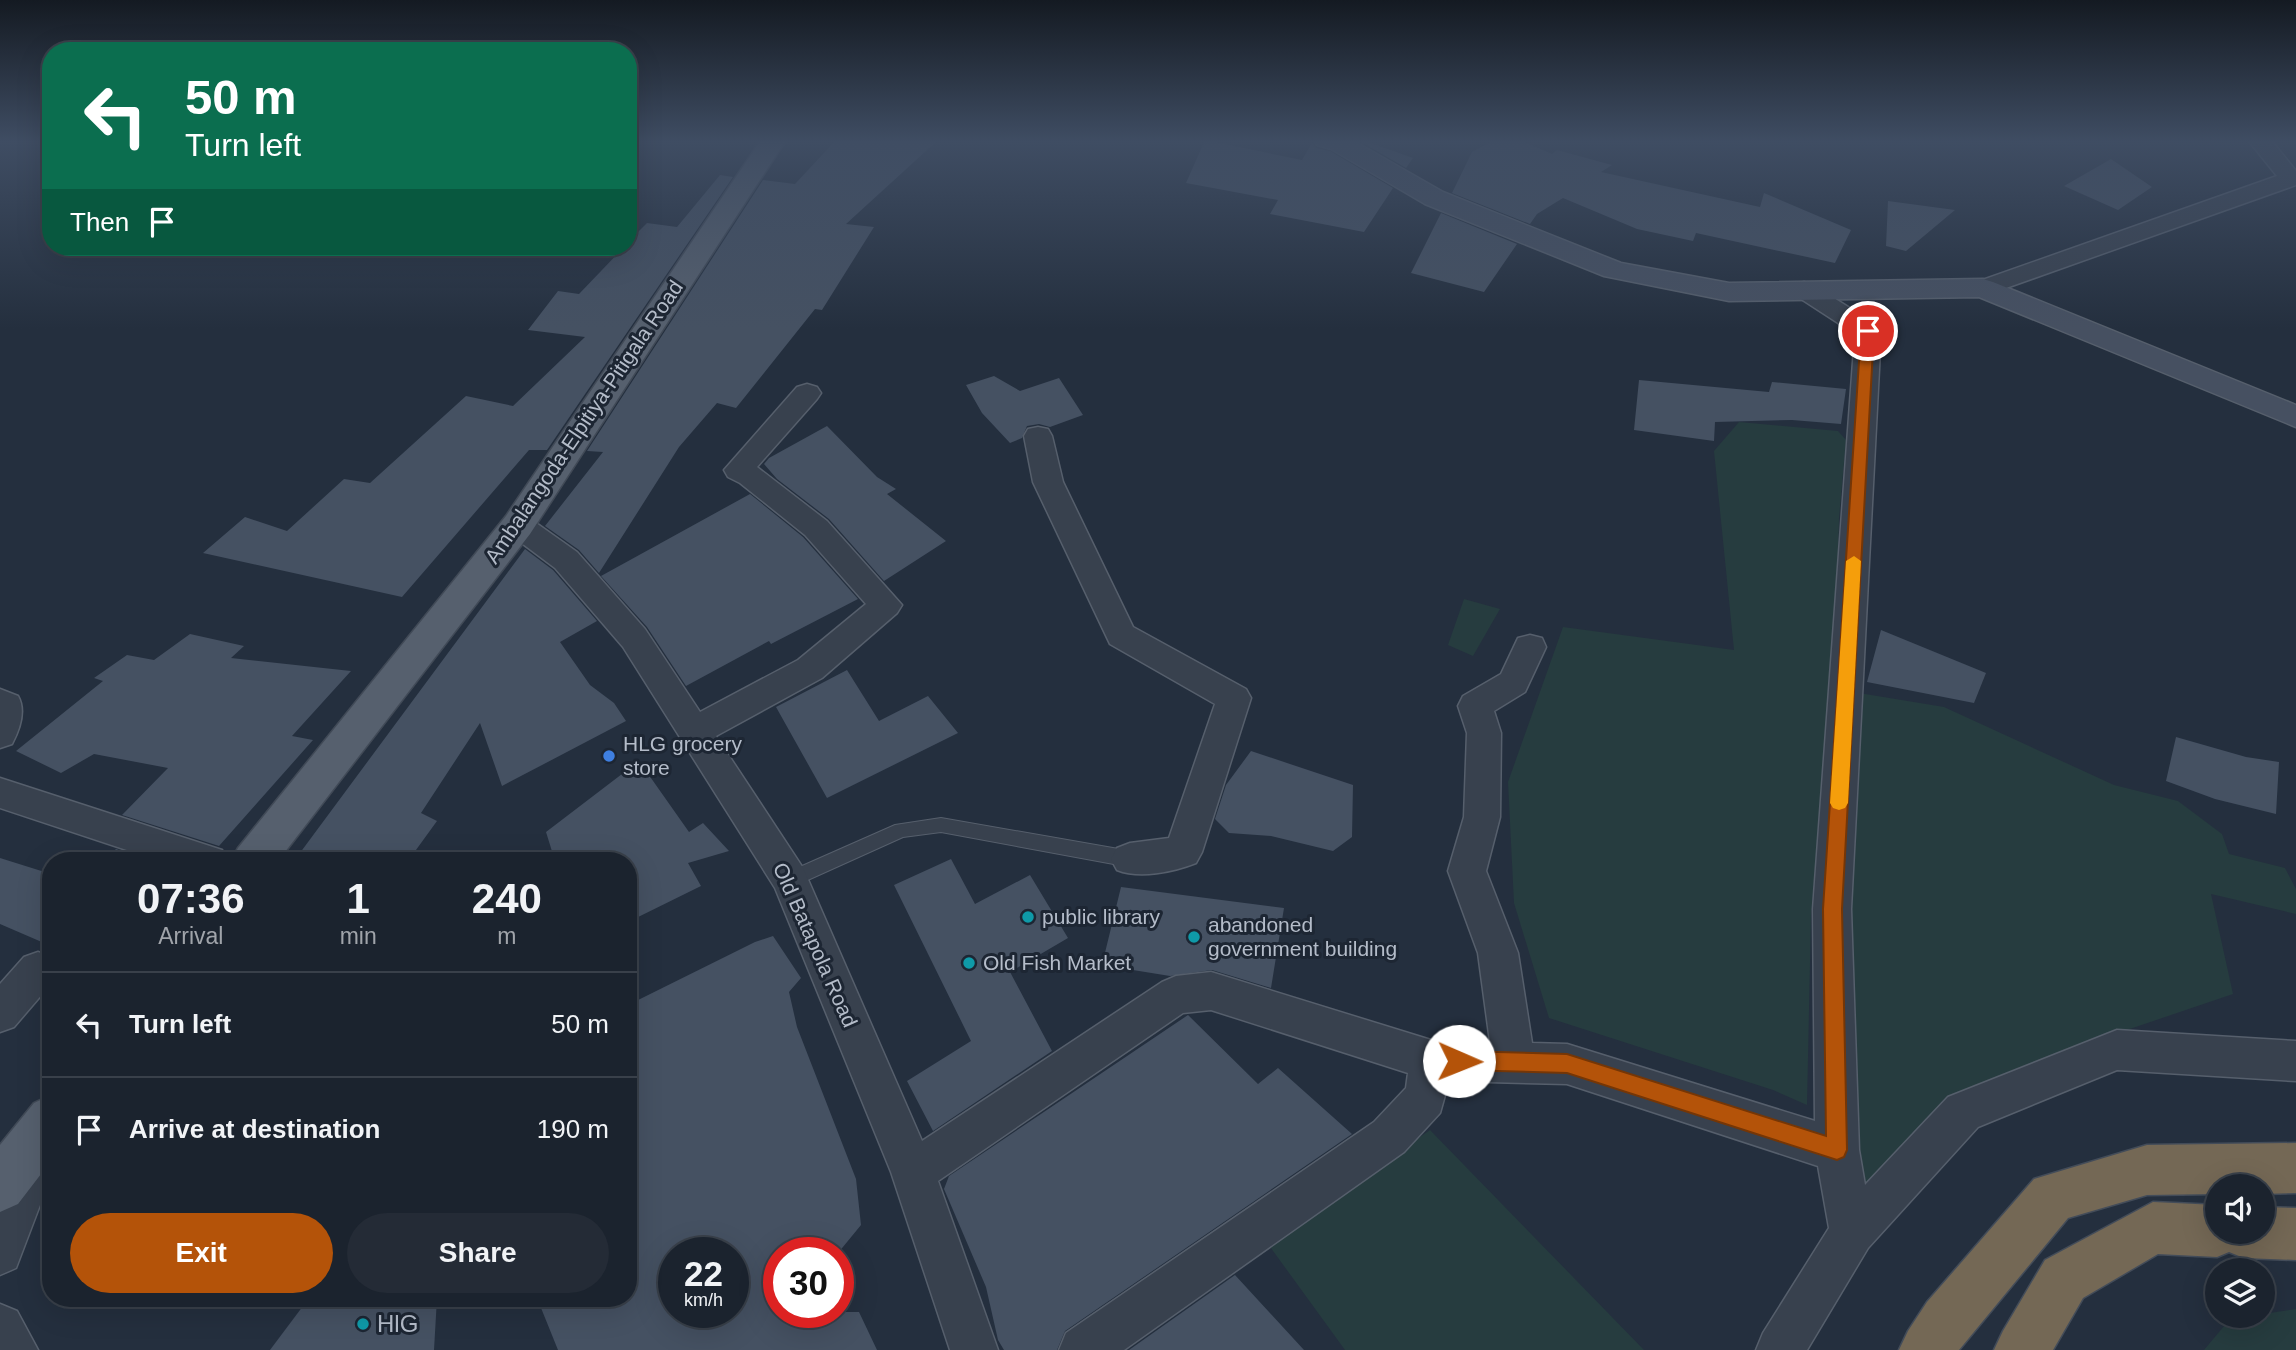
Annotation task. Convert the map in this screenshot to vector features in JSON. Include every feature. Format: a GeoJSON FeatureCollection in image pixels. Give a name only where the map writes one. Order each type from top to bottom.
{"type":"FeatureCollection","features":[{"type":"Feature","properties":{"kind":"highway"},"geometry":{"type":"LineString","coordinates":[[1927,1350],[1947,1321],[2052,1197],[2147,1170],[2296,1168]]}},
{"type":"Feature","properties":{"kind":"highway"},"geometry":{"type":"LineString","coordinates":[[2022,1350],[2064,1279],[2153,1228],[2205,1230]]}},
{"type":"Feature","properties":{"kind":"highway"},"geometry":{"type":"LineString","coordinates":[[2275,1233],[2296,1234]]}},
{"type":"Feature","properties":{"kind":"main road","name":"Ambalangoda-Elpitiya-Pitigala Road"},"geometry":{"type":"LineString","coordinates":[[260,852],[518,525],[732,203]]}},
{"type":"Feature","properties":{"kind":"main road"},"geometry":{"type":"LineString","coordinates":[[0,1186],[42,1131]]}},
{"type":"Feature","properties":{"kind":"street"},"geometry":{"type":"LineString","coordinates":[[1447,203],[1615,270],[1730,292],[1983,288],[2226,203]]}},
{"type":"Feature","properties":{"kind":"street"},"geometry":{"type":"LineString","coordinates":[[1983,288],[2292,414]]}},
{"type":"Feature","properties":{"kind":"street"},"geometry":{"type":"LineString","coordinates":[[1804,290],[1868,331],[1832,909],[1837,1150],[1852,1232]]}},
{"type":"Feature","properties":{"kind":"street"},"geometry":{"type":"LineString","coordinates":[[695,731],[810,669],[886,605],[816,528],[750,476],[738,470],[807,393]]}},
{"type":"Feature","properties":{"kind":"street"},"geometry":{"type":"LineString","coordinates":[[1038,436],[1048,482],[1121,635],[1234,698],[1183,852],[1130,859]]}},
{"type":"Feature","properties":{"kind":"street","name":"Old Batapola Road"},"geometry":{"type":"LineString","coordinates":[[518,525],[566,561],[634,638],[790,880],[913,1172],[974,1350]]}},
{"type":"Feature","properties":{"kind":"street"},"geometry":{"type":"LineString","coordinates":[[1514,1062],[1498,953],[1467,871],[1482,817],[1484,733],[1475,706],[1513,683],[1530,647]]}},
{"type":"Feature","properties":{"kind":"street"},"geometry":{"type":"LineString","coordinates":[[0,702],[6,705],[0,734]]}},
{"type":"Feature","properties":{"kind":"street"},"geometry":{"type":"LineString","coordinates":[[0,793],[181,852]]}},
{"type":"Feature","properties":{"kind":"street"},"geometry":{"type":"LineString","coordinates":[[0,1013],[38,970],[42,972]]}},
{"type":"Feature","properties":{"kind":"street"},"geometry":{"type":"LineString","coordinates":[[913,1172],[1176,995],[1211,991],[1431,1060],[1567,1064],[1837,1150]]}},
{"type":"Feature","properties":{"kind":"street"},"geometry":{"type":"LineString","coordinates":[[1780,1350],[1852,1232],[1963,1112],[2117,1049],[2296,1061]]}},
{"type":"Feature","properties":{"kind":"street"},"geometry":{"type":"LineString","coordinates":[[1083,1350],[1390,1137],[1425,1098],[1431,1060]]}},
{"type":"Feature","properties":{"kind":"street"},"geometry":{"type":"LineString","coordinates":[[0,1252],[42,1141]]}},
{"type":"Feature","properties":{"kind":"street"},"geometry":{"type":"LineString","coordinates":[[0,1328],[14,1350]]}},
{"type":"Feature","properties":{"kind":"lane"},"geometry":{"type":"LineString","coordinates":[[790,880],[901,830],[941,825],[1130,859]]}},
{"type":"Feature","properties":{"kind":"green space"},"geometry":{"type":"Polygon","coordinates":[[[1739,422],[1838,431],[1846,440],[1839,518],[1836,630],[1811,915],[1807,1105],[1773,1090],[1549,1018],[1514,903],[1508,782],[1563,627],[1734,650],[1714,451],[1739,422]]]}},
{"type":"Feature","properties":{"kind":"green space"},"geometry":{"type":"Polygon","coordinates":[[[1464,599],[1500,609],[1473,656],[1448,645],[1464,599]]]}},
{"type":"Feature","properties":{"kind":"green space"},"geometry":{"type":"Polygon","coordinates":[[[1859,693],[1944,707],[2114,785],[2178,801],[2222,834],[2229,854],[2285,868],[2296,889],[2296,914],[2211,894],[2233,994],[2059,1053],[1863,1214],[1836,1081],[1859,693]]]}},
{"type":"Feature","properties":{"kind":"green space"},"geometry":{"type":"Polygon","coordinates":[[[1430,1130],[1644,1350],[1345,1350],[1268,1244],[1430,1130]]]}},
{"type":"Feature","properties":{"kind":"green space"},"geometry":{"type":"Polygon","coordinates":[[[2296,1309],[2296,1350],[2204,1350],[2222,1328],[2275,1328],[2275,1312],[2296,1309]]]}},
{"type":"Feature","properties":{"kind":"building"},"geometry":{"type":"Polygon","coordinates":[[[697,203],[715,203],[547,450],[529,450],[402,597],[203,553],[245,517],[287,531],[344,479],[370,483],[466,396],[513,406],[585,337],[528,330],[558,291],[579,294],[615,256],[637,256],[637,233],[647,223],[677,227],[697,203]]]}},
{"type":"Feature","properties":{"kind":"building"},"geometry":{"type":"Polygon","coordinates":[[[748,203],[869,203],[846,224],[874,227],[822,310],[815,309],[736,408],[717,403],[679,447],[599,573],[579,550],[545,526],[603,452],[587,451],[748,203]]]}},
{"type":"Feature","properties":{"kind":"building"},"geometry":{"type":"Polygon","coordinates":[[[1276,203],[1383,203],[1364,232],[1270,214],[1276,203]]]}},
{"type":"Feature","properties":{"kind":"building"},"geometry":{"type":"Polygon","coordinates":[[[1477,203],[1555,203],[1537,214],[1530,224],[1477,203]]]}},
{"type":"Feature","properties":{"kind":"building"},"geometry":{"type":"Polygon","coordinates":[[[1575,203],[1742,203],[1760,207],[1761,203],[1788,203],[1851,230],[1835,263],[1696,233],[1693,241],[1637,229],[1575,203]]]}},
{"type":"Feature","properties":{"kind":"building"},"geometry":{"type":"Polygon","coordinates":[[[1888,203],[1955,210],[1906,251],[1886,246],[1888,203]]]}},
{"type":"Feature","properties":{"kind":"building"},"geometry":{"type":"Polygon","coordinates":[[[2102,203],[2128,203],[2118,210],[2102,203]]]}},
{"type":"Feature","properties":{"kind":"building"},"geometry":{"type":"Polygon","coordinates":[[[1441,213],[1517,244],[1484,292],[1411,273],[1441,213]]]}},
{"type":"Feature","properties":{"kind":"building"},"geometry":{"type":"Polygon","coordinates":[[[994,376],[1020,391],[1059,378],[1083,415],[1050,427],[1039,424],[1027,426],[1022,438],[1010,443],[982,413],[966,385],[994,376]]]}},
{"type":"Feature","properties":{"kind":"building"},"geometry":{"type":"Polygon","coordinates":[[[1639,380],[1769,392],[1772,382],[1846,389],[1841,424],[1792,420],[1715,422],[1714,441],[1634,430],[1639,380]]]}},
{"type":"Feature","properties":{"kind":"building"},"geometry":{"type":"Polygon","coordinates":[[[827,426],[877,477],[896,489],[887,494],[946,541],[884,581],[829,519],[777,479],[764,464],[769,458],[827,426]]]}},
{"type":"Feature","properties":{"kind":"building"},"geometry":{"type":"Polygon","coordinates":[[[750,494],[803,537],[858,599],[771,644],[769,641],[686,686],[647,627],[601,576],[750,494]]]}},
{"type":"Feature","properties":{"kind":"building"},"geometry":{"type":"Polygon","coordinates":[[[525,549],[553,570],[597,621],[560,642],[590,685],[614,703],[626,721],[502,786],[480,723],[421,813],[437,821],[415,852],[301,852],[525,549]]]}},
{"type":"Feature","properties":{"kind":"building"},"geometry":{"type":"Polygon","coordinates":[[[1881,630],[1986,673],[1974,703],[1867,682],[1881,630]]]}},
{"type":"Feature","properties":{"kind":"building"},"geometry":{"type":"Polygon","coordinates":[[[190,634],[244,646],[231,658],[351,671],[292,736],[313,740],[219,846],[122,815],[168,768],[94,754],[61,773],[16,751],[103,681],[94,678],[127,655],[154,660],[190,634]]]}},
{"type":"Feature","properties":{"kind":"building"},"geometry":{"type":"Polygon","coordinates":[[[847,670],[879,721],[928,696],[958,733],[827,798],[776,707],[847,670]]]}},
{"type":"Feature","properties":{"kind":"building"},"geometry":{"type":"Polygon","coordinates":[[[2176,737],[2246,757],[2279,762],[2276,814],[2215,799],[2166,781],[2176,737]]]}},
{"type":"Feature","properties":{"kind":"building"},"geometry":{"type":"Polygon","coordinates":[[[1251,751],[1353,785],[1352,837],[1333,851],[1271,836],[1229,833],[1215,819],[1226,785],[1251,751]]]}},
{"type":"Feature","properties":{"kind":"building"},"geometry":{"type":"Polygon","coordinates":[[[639,761],[689,832],[703,823],[729,851],[688,863],[701,886],[637,918],[637,852],[552,852],[546,832],[639,761]]]}},
{"type":"Feature","properties":{"kind":"building"},"geometry":{"type":"Polygon","coordinates":[[[0,858],[42,871],[42,942],[0,924],[0,858]]]}},
{"type":"Feature","properties":{"kind":"building","name":"Old Fish Market"},"geometry":{"type":"Polygon","coordinates":[[[951,859],[975,904],[1030,875],[1068,938],[1010,972],[1052,1051],[933,1131],[907,1081],[971,1041],[894,885],[951,859]]]}},
{"type":"Feature","properties":{"kind":"building","name":"abandoned government building"},"geometry":{"type":"Polygon","coordinates":[[[1121,887],[1284,908],[1271,988],[1212,970],[1170,976],[1102,965],[1121,887]]]}},
{"type":"Feature","properties":{"kind":"building"},"geometry":{"type":"Polygon","coordinates":[[[773,936],[801,978],[789,992],[797,1027],[856,1179],[861,1225],[851,1237],[763,1237],[763,1328],[854,1328],[854,1312],[859,1312],[877,1350],[558,1350],[541,1307],[637,1307],[637,1001],[755,942],[773,936]]]}},
{"type":"Feature","properties":{"kind":"building"},"geometry":{"type":"Polygon","coordinates":[[[1188,1015],[1258,1084],[1278,1068],[1352,1134],[1065,1331],[1057,1350],[1004,1350],[998,1340],[986,1287],[944,1189],[949,1176],[1188,1015]]]}},
{"type":"Feature","properties":{"kind":"building"},"geometry":{"type":"Polygon","coordinates":[[[1235,1275],[1304,1350],[1129,1350],[1235,1275]]]}},
{"type":"Feature","properties":{"kind":"building","name":"HlG"},"geometry":{"type":"Polygon","coordinates":[[[302,1307],[436,1307],[434,1350],[270,1350],[302,1307]]]}},
{"type":"Feature","properties":{"kind":"slow traffic"},"geometry":{"type":"LineString","coordinates":[[1839,803],[1854,561]]}},
{"type":"Feature","properties":{"kind":"place","name":"HLG grocery store"},"geometry":{"type":"Point","coordinates":[609,756]}},
{"type":"Feature","properties":{"kind":"place","name":"public library"},"geometry":{"type":"Point","coordinates":[1028,917]}},
{"type":"Feature","properties":{"kind":"place","name":"abandoned government building"},"geometry":{"type":"Point","coordinates":[1194,937]}},
{"type":"Feature","properties":{"kind":"place","name":"Old Fish Market"},"geometry":{"type":"Point","coordinates":[969,963]}},
{"type":"Feature","properties":{"kind":"place","name":"HlG"},"geometry":{"type":"Point","coordinates":[363,1324]}},
{"type":"Feature","properties":{"kind":"route"},"geometry":{"type":"LineString","coordinates":[[1459,1061],[1567,1064],[1837,1150],[1832,909],[1868,331]]}}]}
